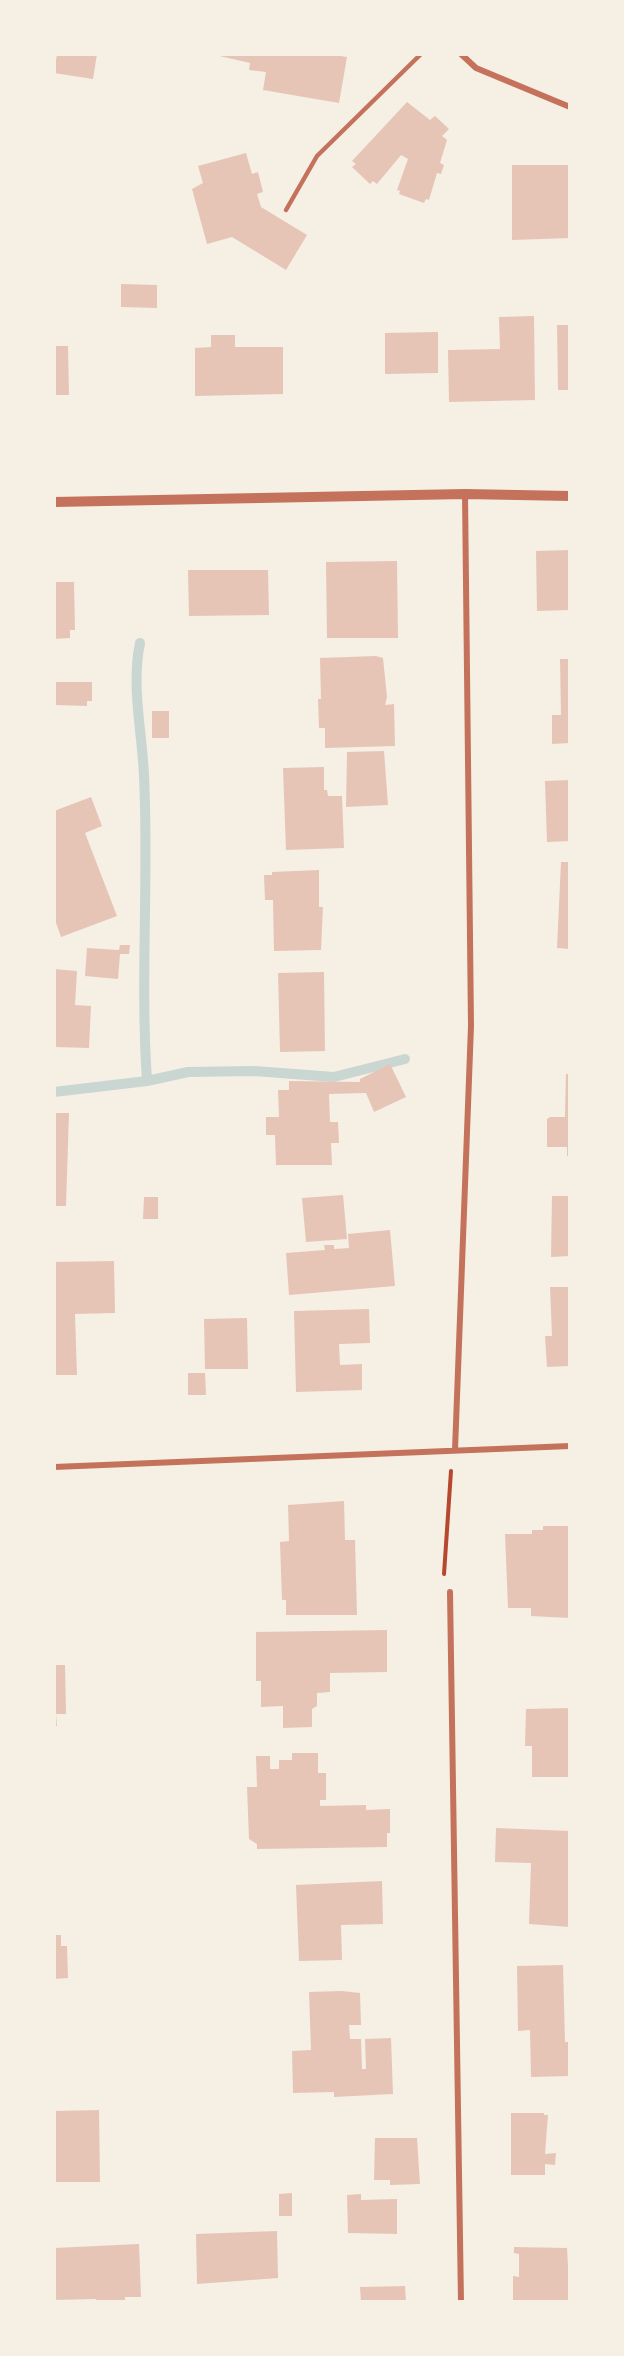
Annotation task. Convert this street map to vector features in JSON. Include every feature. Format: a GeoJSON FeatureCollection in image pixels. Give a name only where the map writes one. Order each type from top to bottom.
{"type":"FeatureCollection","features":[{"type":"Feature","properties":{"kind":"street"},"geometry":{"type":"LineString","coordinates":[[461,54],[476,68],[570,107]]}},
{"type":"Feature","properties":{"kind":"street"},"geometry":{"type":"LineString","coordinates":[[54,502],[465,494],[570,496]]}},
{"type":"Feature","properties":{"kind":"street"},"geometry":{"type":"LineString","coordinates":[[454,1450],[471,1026],[465,494]]}},
{"type":"Feature","properties":{"kind":"street"},"geometry":{"type":"LineString","coordinates":[[54,1467],[570,1446]]}},
{"type":"Feature","properties":{"kind":"street"},"geometry":{"type":"LineString","coordinates":[[450,1592],[461,2302]]}},
{"type":"Feature","properties":{"kind":"lane"},"geometry":{"type":"LineString","coordinates":[[286,210],[317,156],[421,54]]}},
{"type":"Feature","properties":{"kind":"path"},"geometry":{"type":"LineString","coordinates":[[450,1592],[443,1570],[448,1491],[454,1450]]}},
{"type":"Feature","properties":{"kind":"building"},"geometry":{"type":"Polygon","coordinates":[[[57,54],[97,54],[93,79],[54,73],[57,54]]]}},
{"type":"Feature","properties":{"kind":"building"},"geometry":{"type":"Polygon","coordinates":[[[211,54],[328,54],[347,57],[339,103],[263,90],[266,72],[249,70],[250,63],[211,54]]]}},
{"type":"Feature","properties":{"kind":"building"},"geometry":{"type":"Polygon","coordinates":[[[407,102],[430,120],[435,116],[449,129],[442,136],[447,140],[440,163],[444,165],[441,174],[437,173],[429,200],[426,199],[424,203],[399,194],[400,191],[397,190],[408,159],[401,155],[377,184],[373,181],[370,184],[352,167],[356,164],[352,161],[407,102]]]}},
{"type":"Feature","properties":{"kind":"building"},"geometry":{"type":"Polygon","coordinates":[[[246,153],[252,174],[258,172],[263,192],[257,194],[261,207],[307,235],[286,270],[232,237],[207,244],[192,189],[203,183],[198,166],[246,153]]]}},
{"type":"Feature","properties":{"kind":"building"},"geometry":{"type":"Polygon","coordinates":[[[512,165],[570,165],[570,238],[512,240],[512,165]]]}},
{"type":"Feature","properties":{"kind":"building"},"geometry":{"type":"Polygon","coordinates":[[[121,284],[157,285],[157,308],[121,307],[121,284]]]}},
{"type":"Feature","properties":{"kind":"building"},"geometry":{"type":"Polygon","coordinates":[[[534,316],[535,400],[449,402],[448,350],[500,349],[499,317],[534,316]]]}},
{"type":"Feature","properties":{"kind":"building"},"geometry":{"type":"Polygon","coordinates":[[[557,325],[570,325],[570,390],[558,390],[557,325]]]}},
{"type":"Feature","properties":{"kind":"building"},"geometry":{"type":"Polygon","coordinates":[[[438,332],[438,373],[385,374],[385,333],[438,332]]]}},
{"type":"Feature","properties":{"kind":"building"},"geometry":{"type":"Polygon","coordinates":[[[211,335],[235,335],[235,347],[283,347],[283,394],[195,396],[195,348],[211,347],[211,335]]]}},
{"type":"Feature","properties":{"kind":"building"},"geometry":{"type":"Polygon","coordinates":[[[54,346],[68,346],[69,395],[54,395],[54,346]]]}},
{"type":"Feature","properties":{"kind":"building"},"geometry":{"type":"Polygon","coordinates":[[[570,550],[570,610],[537,611],[536,551],[570,550]]]}},
{"type":"Feature","properties":{"kind":"building"},"geometry":{"type":"Polygon","coordinates":[[[397,561],[398,638],[327,638],[326,562],[397,561]]]}},
{"type":"Feature","properties":{"kind":"building"},"geometry":{"type":"Polygon","coordinates":[[[188,570],[268,570],[269,615],[189,616],[188,570]]]}},
{"type":"Feature","properties":{"kind":"building"},"geometry":{"type":"Polygon","coordinates":[[[54,582],[74,582],[75,630],[70,630],[70,638],[54,639],[54,582]]]}},
{"type":"Feature","properties":{"kind":"building"},"geometry":{"type":"Polygon","coordinates":[[[376,656],[383,658],[387,697],[385,705],[394,704],[395,746],[325,748],[325,728],[319,728],[320,658],[376,656]]]}},
{"type":"Feature","properties":{"kind":"building"},"geometry":{"type":"Polygon","coordinates":[[[560,659],[570,659],[570,743],[552,744],[552,715],[561,715],[560,659]]]}},
{"type":"Feature","properties":{"kind":"building"},"geometry":{"type":"Polygon","coordinates":[[[54,682],[92,682],[92,701],[87,701],[87,706],[54,705],[54,682]]]}},
{"type":"Feature","properties":{"kind":"building"},"geometry":{"type":"Polygon","coordinates":[[[152,711],[169,711],[169,738],[152,738],[152,711]]]}},
{"type":"Feature","properties":{"kind":"building"},"geometry":{"type":"Polygon","coordinates":[[[384,751],[388,805],[346,807],[347,752],[384,751]]]}},
{"type":"Feature","properties":{"kind":"building"},"geometry":{"type":"Polygon","coordinates":[[[324,767],[324,790],[327,790],[328,796],[342,796],[344,848],[286,850],[283,768],[324,767]]]}},
{"type":"Feature","properties":{"kind":"building"},"geometry":{"type":"Polygon","coordinates":[[[570,780],[570,841],[547,842],[545,781],[570,780]]]}},
{"type":"Feature","properties":{"kind":"building"},"geometry":{"type":"Polygon","coordinates":[[[91,797],[102,826],[85,833],[117,916],[61,937],[54,917],[54,811],[91,797]]]}},
{"type":"Feature","properties":{"kind":"building"},"geometry":{"type":"Polygon","coordinates":[[[561,862],[570,862],[570,949],[557,948],[561,862]]]}},
{"type":"Feature","properties":{"kind":"building"},"geometry":{"type":"Polygon","coordinates":[[[319,870],[319,907],[323,907],[321,950],[274,951],[273,900],[265,900],[264,875],[272,875],[272,872],[319,870]]]}},
{"type":"Feature","properties":{"kind":"building"},"geometry":{"type":"Polygon","coordinates":[[[120,945],[130,945],[129,954],[120,954],[118,979],[85,976],[87,948],[119,950],[120,945]]]}},
{"type":"Feature","properties":{"kind":"building"},"geometry":{"type":"Polygon","coordinates":[[[54,969],[77,971],[75,1005],[91,1006],[89,1048],[54,1047],[54,969]]]}},
{"type":"Feature","properties":{"kind":"building"},"geometry":{"type":"Polygon","coordinates":[[[324,972],[325,1051],[280,1052],[278,973],[324,972]]]}},
{"type":"Feature","properties":{"kind":"building"},"geometry":{"type":"Polygon","coordinates":[[[390,1064],[406,1097],[374,1112],[366,1093],[329,1094],[330,1122],[338,1122],[339,1143],[331,1143],[332,1165],[276,1165],[275,1135],[266,1135],[266,1117],[279,1117],[278,1090],[289,1090],[289,1081],[360,1082],[360,1079],[390,1064]]]}},
{"type":"Feature","properties":{"kind":"building"},"geometry":{"type":"Polygon","coordinates":[[[566,1074],[570,1074],[570,1156],[567,1156],[567,1147],[547,1147],[547,1119],[565,1117],[566,1074]]]}},
{"type":"Feature","properties":{"kind":"building"},"geometry":{"type":"Polygon","coordinates":[[[54,1113],[69,1113],[66,1206],[54,1206],[54,1113]]]}},
{"type":"Feature","properties":{"kind":"building"},"geometry":{"type":"Polygon","coordinates":[[[343,1195],[347,1239],[306,1242],[302,1198],[343,1195]]]}},
{"type":"Feature","properties":{"kind":"building"},"geometry":{"type":"Polygon","coordinates":[[[552,1196],[570,1196],[570,1256],[551,1257],[552,1196]]]}},
{"type":"Feature","properties":{"kind":"building"},"geometry":{"type":"Polygon","coordinates":[[[144,1197],[158,1197],[158,1219],[143,1219],[144,1197]]]}},
{"type":"Feature","properties":{"kind":"building"},"geometry":{"type":"Polygon","coordinates":[[[390,1230],[395,1286],[289,1295],[286,1253],[325,1250],[324,1245],[334,1245],[334,1249],[349,1248],[348,1234],[390,1230]]]}},
{"type":"Feature","properties":{"kind":"building"},"geometry":{"type":"Polygon","coordinates":[[[114,1261],[115,1313],[75,1314],[77,1375],[54,1375],[54,1262],[114,1261]]]}},
{"type":"Feature","properties":{"kind":"building"},"geometry":{"type":"Polygon","coordinates":[[[550,1287],[570,1287],[570,1366],[547,1367],[545,1336],[552,1336],[550,1287]]]}},
{"type":"Feature","properties":{"kind":"building"},"geometry":{"type":"Polygon","coordinates":[[[369,1309],[370,1343],[339,1344],[340,1365],[362,1364],[362,1390],[296,1392],[294,1311],[369,1309]]]}},
{"type":"Feature","properties":{"kind":"building"},"geometry":{"type":"Polygon","coordinates":[[[247,1318],[248,1369],[205,1369],[204,1319],[247,1318]]]}},
{"type":"Feature","properties":{"kind":"building"},"geometry":{"type":"Polygon","coordinates":[[[188,1373],[205,1373],[206,1395],[188,1395],[188,1373]]]}},
{"type":"Feature","properties":{"kind":"building"},"geometry":{"type":"Polygon","coordinates":[[[344,1501],[345,1540],[355,1540],[357,1615],[286,1615],[286,1600],[282,1600],[280,1542],[289,1541],[288,1505],[344,1501]]]}},
{"type":"Feature","properties":{"kind":"building"},"geometry":{"type":"Polygon","coordinates":[[[543,1526],[570,1526],[570,1618],[531,1616],[531,1608],[508,1608],[505,1534],[532,1534],[532,1530],[543,1530],[543,1526]]]}},
{"type":"Feature","properties":{"kind":"building"},"geometry":{"type":"Polygon","coordinates":[[[387,1630],[387,1672],[330,1673],[330,1692],[317,1693],[317,1706],[312,1709],[312,1727],[283,1728],[283,1706],[261,1707],[261,1681],[256,1681],[256,1632],[387,1630]]]}},
{"type":"Feature","properties":{"kind":"building"},"geometry":{"type":"Polygon","coordinates":[[[54,1665],[65,1665],[66,1714],[56,1714],[57,1726],[54,1726],[54,1665]]]}},
{"type":"Feature","properties":{"kind":"building"},"geometry":{"type":"Polygon","coordinates":[[[570,1708],[570,1777],[532,1777],[532,1746],[525,1746],[526,1709],[570,1708]]]}},
{"type":"Feature","properties":{"kind":"building"},"geometry":{"type":"Polygon","coordinates":[[[292,1753],[318,1753],[318,1773],[326,1773],[326,1800],[320,1800],[320,1806],[366,1805],[366,1810],[390,1809],[390,1833],[387,1833],[387,1847],[257,1849],[257,1844],[249,1839],[247,1787],[257,1787],[256,1756],[270,1756],[270,1769],[279,1769],[279,1760],[292,1760],[292,1753]]]}},
{"type":"Feature","properties":{"kind":"building"},"geometry":{"type":"Polygon","coordinates":[[[496,1828],[570,1831],[570,1927],[529,1924],[531,1863],[495,1862],[496,1828]]]}},
{"type":"Feature","properties":{"kind":"building"},"geometry":{"type":"Polygon","coordinates":[[[382,1881],[383,1924],[341,1925],[342,1960],[299,1961],[296,1885],[382,1881]]]}},
{"type":"Feature","properties":{"kind":"building"},"geometry":{"type":"Polygon","coordinates":[[[54,1935],[61,1935],[61,1946],[67,1946],[68,1978],[54,1979],[54,1935]]]}},
{"type":"Feature","properties":{"kind":"building"},"geometry":{"type":"Polygon","coordinates":[[[563,1965],[565,2042],[568,2042],[569,2076],[531,2077],[530,2030],[518,2031],[517,1966],[563,1965]]]}},
{"type":"Feature","properties":{"kind":"building"},"geometry":{"type":"Polygon","coordinates":[[[309,1992],[360,1993],[361,2025],[349,2025],[350,2039],[361,2039],[362,2069],[366,2069],[365,2039],[391,2038],[393,2094],[334,2097],[334,2092],[293,2093],[292,2051],[311,2050],[309,1992]]]}},
{"type":"Feature","properties":{"kind":"building"},"geometry":{"type":"Polygon","coordinates":[[[99,2110],[100,2182],[54,2182],[54,2111],[99,2110]]]}},
{"type":"Feature","properties":{"kind":"building"},"geometry":{"type":"Polygon","coordinates":[[[511,2113],[548,2115],[545,2154],[556,2153],[555,2165],[545,2164],[545,2175],[511,2175],[511,2113]]]}},
{"type":"Feature","properties":{"kind":"building"},"geometry":{"type":"Polygon","coordinates":[[[375,2138],[417,2138],[420,2184],[390,2185],[390,2180],[374,2180],[375,2138]]]}},
{"type":"Feature","properties":{"kind":"building"},"geometry":{"type":"Polygon","coordinates":[[[292,2193],[292,2216],[279,2216],[279,2194],[292,2193]]]}},
{"type":"Feature","properties":{"kind":"building"},"geometry":{"type":"Polygon","coordinates":[[[361,2194],[361,2200],[397,2199],[397,2234],[348,2233],[347,2195],[361,2194]]]}},
{"type":"Feature","properties":{"kind":"building"},"geometry":{"type":"Polygon","coordinates":[[[277,2231],[278,2278],[197,2284],[196,2234],[277,2231]]]}},
{"type":"Feature","properties":{"kind":"building"},"geometry":{"type":"Polygon","coordinates":[[[139,2244],[141,2297],[125,2297],[125,2302],[96,2302],[96,2299],[54,2300],[54,2248],[139,2244]]]}},
{"type":"Feature","properties":{"kind":"building"},"geometry":{"type":"Polygon","coordinates":[[[514,2247],[567,2248],[570,2302],[513,2301],[513,2276],[519,2277],[519,2254],[514,2253],[514,2247]]]}},
{"type":"Feature","properties":{"kind":"building"},"geometry":{"type":"Polygon","coordinates":[[[405,2286],[406,2302],[361,2302],[360,2287],[405,2286]]]}},
{"type":"Feature","properties":{"kind":"waterway"},"geometry":{"type":"LineString","coordinates":[[140,643],[137,692],[145,813],[144,1005],[147,1081]]}},
{"type":"Feature","properties":{"kind":"waterway"},"geometry":{"type":"LineString","coordinates":[[54,1092],[147,1081],[188,1072],[254,1071],[334,1077],[405,1059]]}}]}
